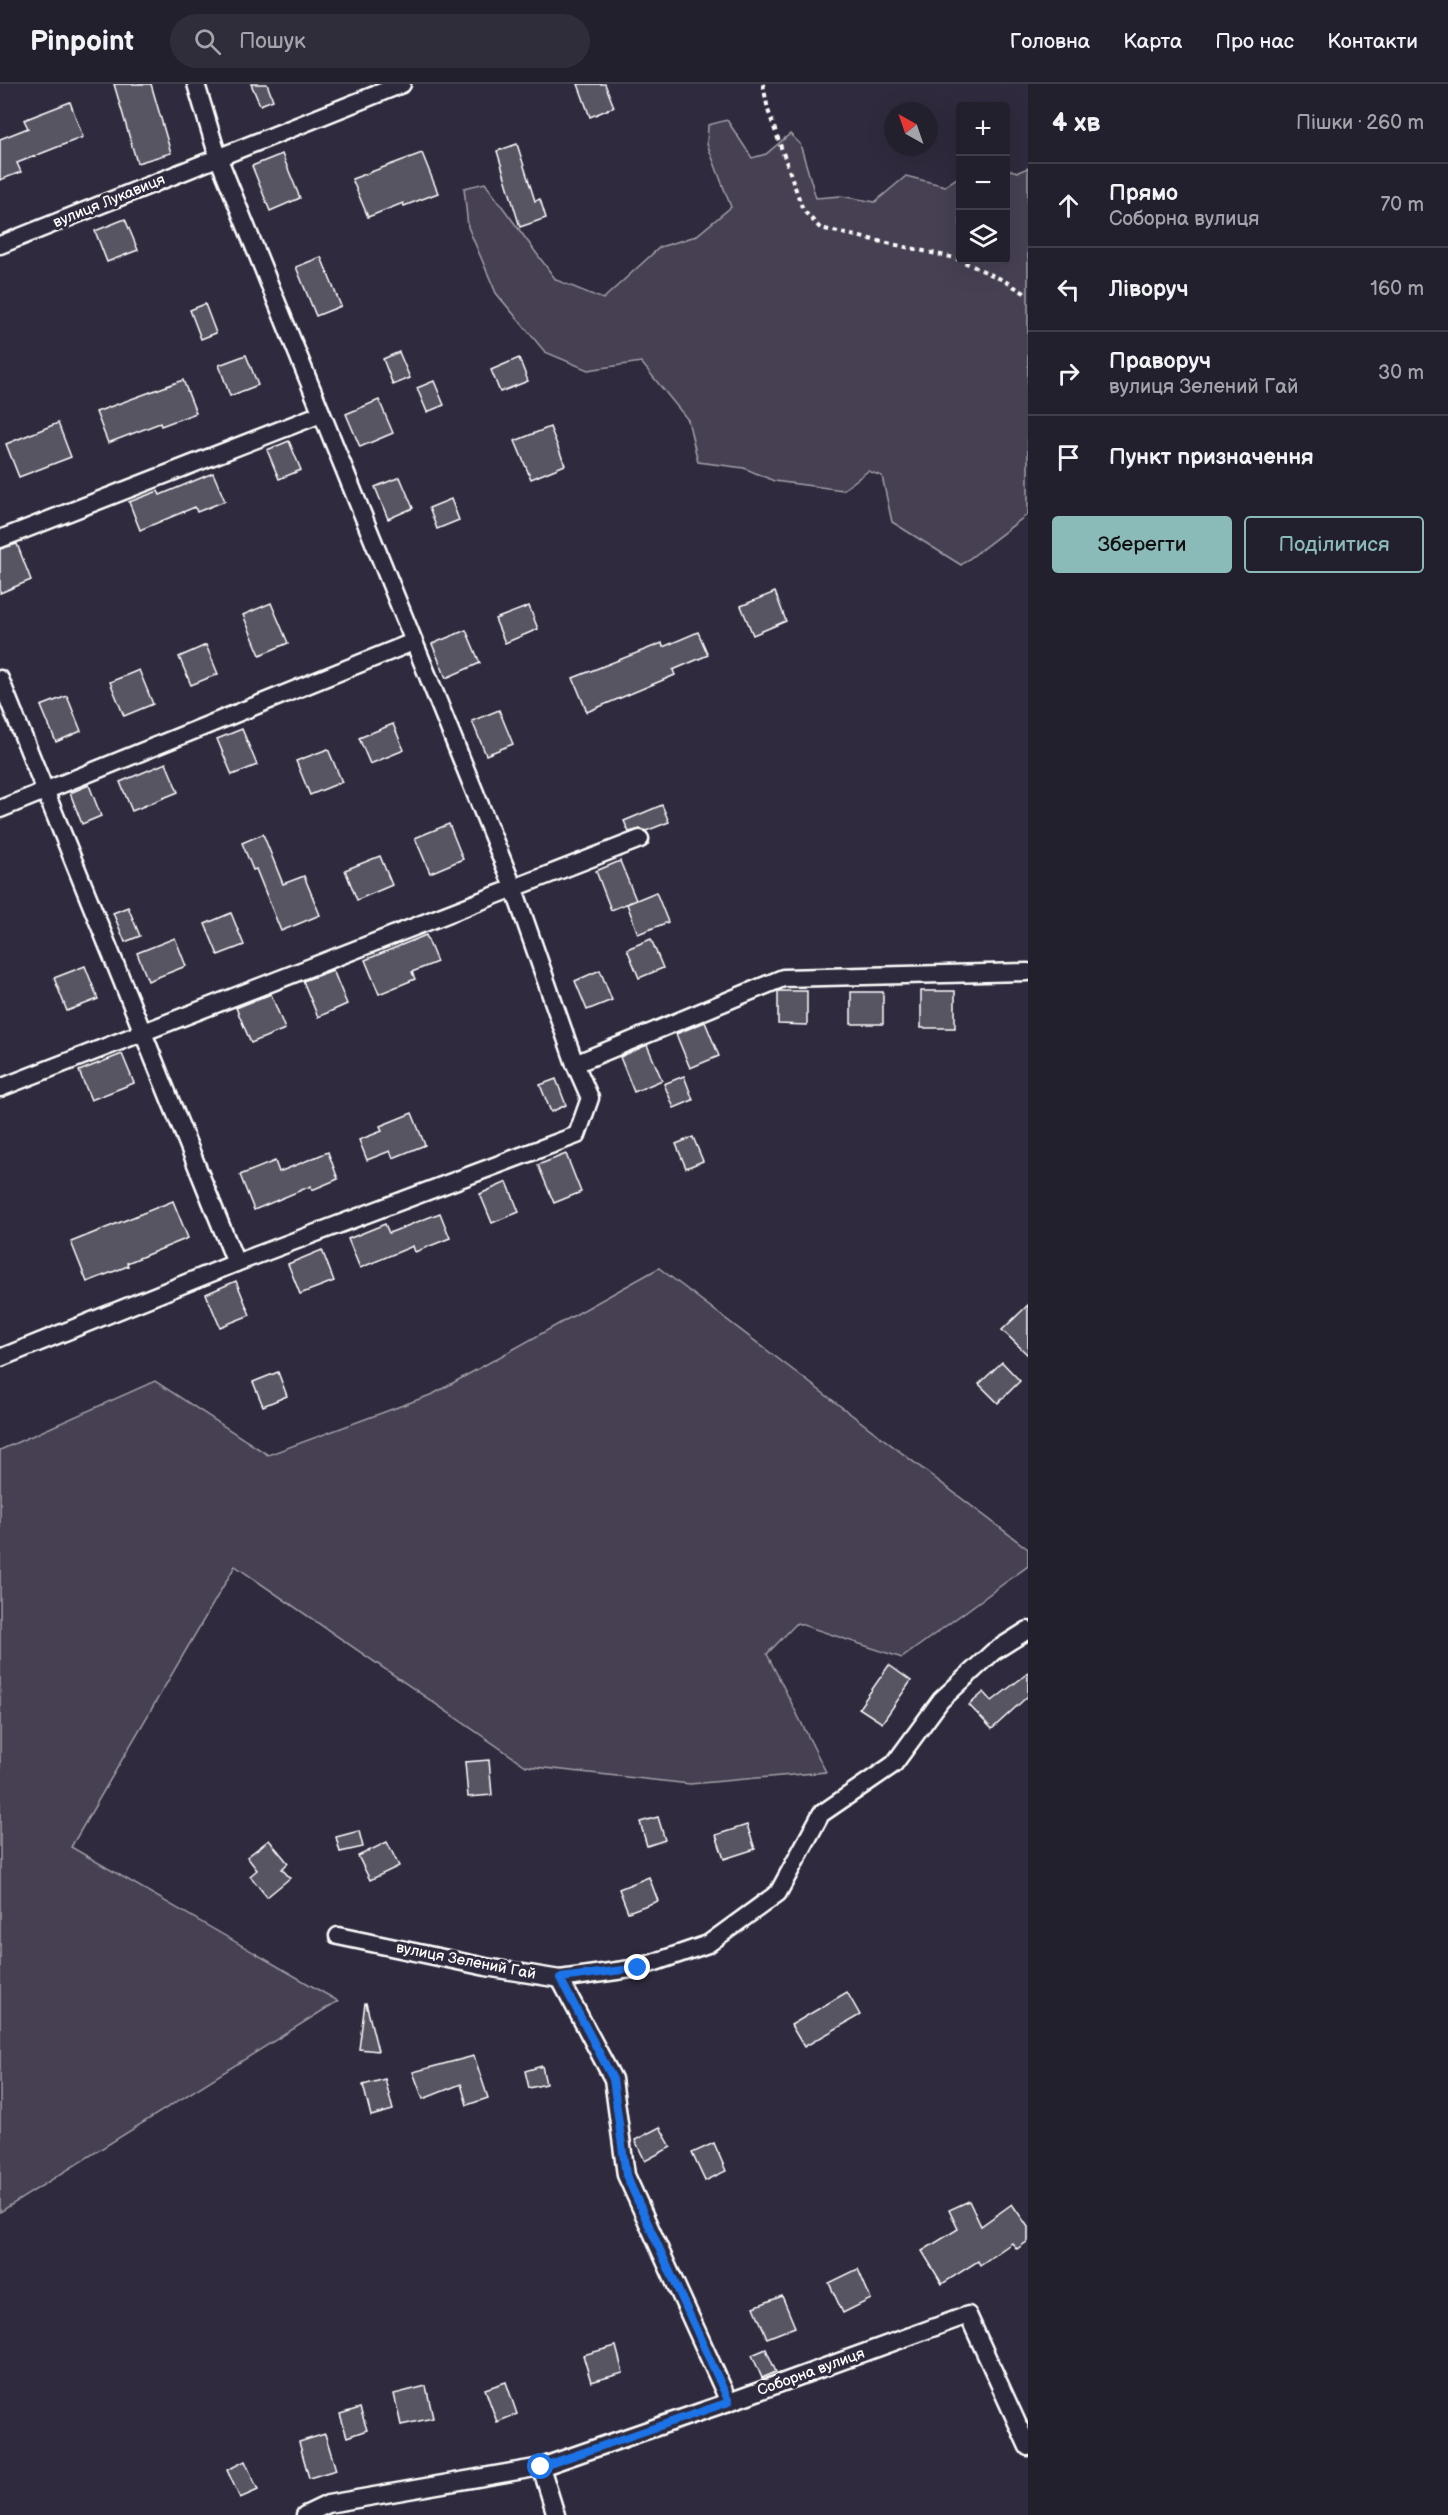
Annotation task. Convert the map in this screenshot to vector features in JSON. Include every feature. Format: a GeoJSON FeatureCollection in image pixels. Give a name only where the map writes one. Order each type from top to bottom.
{"type":"FeatureCollection","features":[{"type":"Feature","properties":{"kind":"street"},"geometry":{"type":"LineString","coordinates":[[0,1358],[236,1263],[577,1135],[590,1098],[575,1064],[514,889],[218,157],[196,84]]}},
{"type":"Feature","properties":{"kind":"street","name":"вулиця Лукавиця"},"geometry":{"type":"LineString","coordinates":[[0,245],[402,84]]}},
{"type":"Feature","properties":{"kind":"street"},"geometry":{"type":"LineString","coordinates":[[0,539],[321,414]]}},
{"type":"Feature","properties":{"kind":"street"},"geometry":{"type":"LineString","coordinates":[[0,808],[413,642]]}},
{"type":"Feature","properties":{"kind":"street"},"geometry":{"type":"LineString","coordinates":[[0,679],[236,1263]]}},
{"type":"Feature","properties":{"kind":"street"},"geometry":{"type":"LineString","coordinates":[[0,1088],[640,839]]}},
{"type":"Feature","properties":{"kind":"street"},"geometry":{"type":"LineString","coordinates":[[575,1064],[783,978],[1028,972]]}},
{"type":"Feature","properties":{"kind":"street","name":"вулиця Зелений Гай"},"geometry":{"type":"LineString","coordinates":[[338,1936],[486,1967],[560,1978],[638,1968],[708,1944],[778,1893],[821,1814],[894,1764],[941,1700],[993,1653],[1028,1630]]}},
{"type":"Feature","properties":{"kind":"street"},"geometry":{"type":"LineString","coordinates":[[560,1978],[613,2079],[626,2175],[729,2402]]}},
{"type":"Feature","properties":{"kind":"street","name":"Соборна вулиця"},"geometry":{"type":"LineString","coordinates":[[305,2515],[328,2504],[541,2467],[729,2402],[968,2315],[1028,2447]]}},
{"type":"Feature","properties":{"kind":"street"},"geometry":{"type":"LineString","coordinates":[[541,2467],[556,2515]]}},
{"type":"Feature","properties":{"kind":"path"},"geometry":{"type":"LineString","coordinates":[[763,84],[768,110],[803,210],[820,228],[955,258],[1003,280],[1028,295]]}},
{"type":"Feature","properties":{"kind":"shaded area"},"geometry":{"type":"Polygon","coordinates":[[[727,120],[752,158],[766,154],[790,134],[800,144],[816,198],[841,196],[875,202],[906,176],[945,186],[956,179],[956,264],[1010,264],[1010,170],[1018,172],[1028,168],[1028,514],[961,565],[892,522],[882,476],[868,471],[843,490],[774,481],[744,468],[698,462],[688,420],[641,362],[588,370],[545,352],[496,293],[468,227],[464,188],[485,183],[556,280],[603,299],[660,247],[696,236],[731,207],[707,144],[708,125],[727,120]]]}},
{"type":"Feature","properties":{"kind":"shaded area"},"geometry":{"type":"Polygon","coordinates":[[[659,1268],[1028,1549],[1028,1566],[902,1658],[797,1623],[767,1654],[826,1772],[690,1784],[526,1766],[235,1566],[71,1847],[338,2001],[0,2212],[0,1450],[155,1381],[268,1455],[433,1394],[659,1268]]]}},
{"type":"Feature","properties":{"kind":"building"},"geometry":{"type":"Polygon","coordinates":[[[114,84],[151,84],[171,153],[137,163],[114,84]]]}},
{"type":"Feature","properties":{"kind":"building"},"geometry":{"type":"Polygon","coordinates":[[[251,84],[267,84],[273,100],[260,105],[251,84]]]}},
{"type":"Feature","properties":{"kind":"building"},"geometry":{"type":"Polygon","coordinates":[[[578,84],[605,84],[614,107],[590,117],[578,84]]]}},
{"type":"Feature","properties":{"kind":"building"},"geometry":{"type":"Polygon","coordinates":[[[70,102],[83,137],[17,163],[21,172],[0,180],[0,139],[28,128],[24,120],[70,102]]]}},
{"type":"Feature","properties":{"kind":"building"},"geometry":{"type":"Polygon","coordinates":[[[517,144],[535,201],[540,199],[546,218],[520,227],[497,151],[517,144]]]}},
{"type":"Feature","properties":{"kind":"building"},"geometry":{"type":"Polygon","coordinates":[[[422,153],[438,193],[404,206],[403,203],[368,217],[352,179],[422,153]]]}},
{"type":"Feature","properties":{"kind":"building"},"geometry":{"type":"Polygon","coordinates":[[[282,154],[300,198],[270,211],[252,166],[282,154]]]}},
{"type":"Feature","properties":{"kind":"building"},"geometry":{"type":"Polygon","coordinates":[[[125,219],[138,250],[107,262],[95,231],[125,219]]]}},
{"type":"Feature","properties":{"kind":"building"},"geometry":{"type":"Polygon","coordinates":[[[321,257],[341,306],[316,316],[296,267],[321,257]]]}},
{"type":"Feature","properties":{"kind":"building"},"geometry":{"type":"Polygon","coordinates":[[[205,304],[216,333],[201,339],[190,310],[205,304]]]}},
{"type":"Feature","properties":{"kind":"building"},"geometry":{"type":"Polygon","coordinates":[[[399,352],[410,378],[393,385],[383,359],[399,352]]]}},
{"type":"Feature","properties":{"kind":"building"},"geometry":{"type":"Polygon","coordinates":[[[246,355],[258,385],[230,396],[219,365],[246,355]]]}},
{"type":"Feature","properties":{"kind":"building"},"geometry":{"type":"Polygon","coordinates":[[[519,358],[528,381],[500,392],[491,370],[519,358]]]}},
{"type":"Feature","properties":{"kind":"building"},"geometry":{"type":"Polygon","coordinates":[[[183,380],[196,413],[161,426],[160,423],[108,443],[96,412],[183,380]]]}},
{"type":"Feature","properties":{"kind":"building"},"geometry":{"type":"Polygon","coordinates":[[[434,381],[444,405],[427,412],[417,388],[434,381]]]}},
{"type":"Feature","properties":{"kind":"building"},"geometry":{"type":"Polygon","coordinates":[[[379,400],[393,433],[360,447],[346,414],[379,400]]]}},
{"type":"Feature","properties":{"kind":"building"},"geometry":{"type":"Polygon","coordinates":[[[58,423],[71,457],[19,477],[6,444],[58,423]]]}},
{"type":"Feature","properties":{"kind":"building"},"geometry":{"type":"Polygon","coordinates":[[[550,427],[565,465],[531,479],[515,441],[550,427]]]}},
{"type":"Feature","properties":{"kind":"building"},"geometry":{"type":"Polygon","coordinates":[[[289,441],[301,470],[279,479],[267,450],[289,441]]]}},
{"type":"Feature","properties":{"kind":"building"},"geometry":{"type":"Polygon","coordinates":[[[213,473],[225,501],[197,512],[195,507],[140,530],[129,502],[158,491],[160,495],[213,473]]]}},
{"type":"Feature","properties":{"kind":"building"},"geometry":{"type":"Polygon","coordinates":[[[400,477],[413,508],[388,519],[375,487],[400,477]]]}},
{"type":"Feature","properties":{"kind":"building"},"geometry":{"type":"Polygon","coordinates":[[[451,499],[459,520],[437,529],[429,508],[451,499]]]}},
{"type":"Feature","properties":{"kind":"building"},"geometry":{"type":"Polygon","coordinates":[[[17,544],[31,580],[0,593],[0,549],[17,544]]]}},
{"type":"Feature","properties":{"kind":"building"},"geometry":{"type":"Polygon","coordinates":[[[775,592],[786,621],[753,635],[741,606],[775,592]]]}},
{"type":"Feature","properties":{"kind":"building"},"geometry":{"type":"Polygon","coordinates":[[[271,603],[288,643],[260,655],[243,615],[271,603]]]}},
{"type":"Feature","properties":{"kind":"building"},"geometry":{"type":"Polygon","coordinates":[[[529,606],[538,629],[505,643],[495,619],[529,606]]]}},
{"type":"Feature","properties":{"kind":"building"},"geometry":{"type":"Polygon","coordinates":[[[466,630],[480,663],[446,678],[432,644],[466,630]]]}},
{"type":"Feature","properties":{"kind":"building"},"geometry":{"type":"Polygon","coordinates":[[[698,632],[708,655],[673,670],[675,675],[587,712],[573,678],[662,643],[663,647],[698,632]]]}},
{"type":"Feature","properties":{"kind":"building"},"geometry":{"type":"Polygon","coordinates":[[[206,645],[218,674],[191,685],[179,657],[206,645]]]}},
{"type":"Feature","properties":{"kind":"building"},"geometry":{"type":"Polygon","coordinates":[[[139,670],[153,704],[124,716],[110,682],[139,670]]]}},
{"type":"Feature","properties":{"kind":"building"},"geometry":{"type":"Polygon","coordinates":[[[67,696],[81,731],[56,742],[41,706],[67,696]]]}},
{"type":"Feature","properties":{"kind":"building"},"geometry":{"type":"Polygon","coordinates":[[[499,710],[513,744],[486,755],[472,721],[499,710]]]}},
{"type":"Feature","properties":{"kind":"building"},"geometry":{"type":"Polygon","coordinates":[[[393,724],[404,750],[370,764],[359,738],[393,724]]]}},
{"type":"Feature","properties":{"kind":"building"},"geometry":{"type":"Polygon","coordinates":[[[242,729],[257,765],[232,775],[217,739],[242,729]]]}},
{"type":"Feature","properties":{"kind":"building"},"geometry":{"type":"Polygon","coordinates":[[[328,749],[342,782],[310,795],[296,761],[328,749]]]}},
{"type":"Feature","properties":{"kind":"building"},"geometry":{"type":"Polygon","coordinates":[[[166,763],[178,792],[132,811],[120,782],[166,763]]]}},
{"type":"Feature","properties":{"kind":"building"},"geometry":{"type":"Polygon","coordinates":[[[89,785],[101,816],[82,824],[70,793],[89,785]]]}},
{"type":"Feature","properties":{"kind":"building"},"geometry":{"type":"Polygon","coordinates":[[[662,805],[669,822],[646,831],[641,829],[629,832],[624,821],[662,805]]]}},
{"type":"Feature","properties":{"kind":"building"},"geometry":{"type":"Polygon","coordinates":[[[449,824],[463,859],[430,873],[415,838],[449,824]]]}},
{"type":"Feature","properties":{"kind":"building"},"geometry":{"type":"Polygon","coordinates":[[[263,834],[283,884],[304,876],[320,915],[281,931],[256,869],[253,870],[242,843],[263,834]]]}},
{"type":"Feature","properties":{"kind":"building"},"geometry":{"type":"Polygon","coordinates":[[[380,856],[392,885],[357,900],[345,870],[380,856]]]}},
{"type":"Feature","properties":{"kind":"building"},"geometry":{"type":"Polygon","coordinates":[[[620,861],[636,900],[611,910],[596,871],[620,861]]]}},
{"type":"Feature","properties":{"kind":"building"},"geometry":{"type":"Polygon","coordinates":[[[656,892],[668,922],[638,934],[627,904],[656,892]]]}},
{"type":"Feature","properties":{"kind":"building"},"geometry":{"type":"Polygon","coordinates":[[[128,907],[140,936],[125,942],[113,913],[128,907]]]}},
{"type":"Feature","properties":{"kind":"building"},"geometry":{"type":"Polygon","coordinates":[[[231,913],[244,945],[218,955],[205,924],[231,913]]]}},
{"type":"Feature","properties":{"kind":"building"},"geometry":{"type":"Polygon","coordinates":[[[426,935],[437,962],[412,972],[415,979],[379,994],[365,960],[426,935]]]}},
{"type":"Feature","properties":{"kind":"building"},"geometry":{"type":"Polygon","coordinates":[[[175,938],[186,966],[148,981],[137,953],[175,938]]]}},
{"type":"Feature","properties":{"kind":"building"},"geometry":{"type":"Polygon","coordinates":[[[651,939],[663,968],[639,978],[627,949],[651,939]]]}},
{"type":"Feature","properties":{"kind":"building"},"geometry":{"type":"Polygon","coordinates":[[[85,966],[98,999],[67,1011],[54,978],[85,966]]]}},
{"type":"Feature","properties":{"kind":"building"},"geometry":{"type":"Polygon","coordinates":[[[333,970],[347,1004],[318,1017],[303,981],[333,970]]]}},
{"type":"Feature","properties":{"kind":"building"},"geometry":{"type":"Polygon","coordinates":[[[600,970],[612,1000],[587,1010],[575,981],[600,970]]]}},
{"type":"Feature","properties":{"kind":"building"},"geometry":{"type":"Polygon","coordinates":[[[778,991],[807,991],[807,1025],[778,1024],[778,991]]]}},
{"type":"Feature","properties":{"kind":"building"},"geometry":{"type":"Polygon","coordinates":[[[921,991],[955,991],[955,1028],[921,1028],[921,991]]]}},
{"type":"Feature","properties":{"kind":"building"},"geometry":{"type":"Polygon","coordinates":[[[851,992],[883,992],[883,1024],[851,1024],[851,992]]]}},
{"type":"Feature","properties":{"kind":"building"},"geometry":{"type":"Polygon","coordinates":[[[271,994],[285,1029],[251,1043],[236,1008],[271,994]]]}},
{"type":"Feature","properties":{"kind":"building"},"geometry":{"type":"Polygon","coordinates":[[[705,1022],[719,1056],[690,1068],[676,1034],[705,1022]]]}},
{"type":"Feature","properties":{"kind":"building"},"geometry":{"type":"Polygon","coordinates":[[[647,1045],[662,1080],[634,1092],[620,1057],[647,1045]]]}},
{"type":"Feature","properties":{"kind":"building"},"geometry":{"type":"Polygon","coordinates":[[[122,1054],[134,1083],[91,1100],[79,1071],[122,1054]]]}},
{"type":"Feature","properties":{"kind":"building"},"geometry":{"type":"Polygon","coordinates":[[[684,1076],[693,1100],[674,1108],[664,1084],[684,1076]]]}},
{"type":"Feature","properties":{"kind":"building"},"geometry":{"type":"Polygon","coordinates":[[[556,1079],[566,1105],[551,1112],[540,1085],[556,1079]]]}},
{"type":"Feature","properties":{"kind":"building"},"geometry":{"type":"Polygon","coordinates":[[[412,1113],[425,1145],[393,1158],[390,1151],[367,1160],[359,1140],[382,1131],[380,1126],[412,1113]]]}},
{"type":"Feature","properties":{"kind":"building"},"geometry":{"type":"Polygon","coordinates":[[[693,1137],[703,1161],[686,1168],[676,1144],[693,1137]]]}},
{"type":"Feature","properties":{"kind":"building"},"geometry":{"type":"Polygon","coordinates":[[[328,1152],[338,1179],[312,1190],[311,1186],[254,1210],[240,1175],[275,1161],[279,1172],[328,1152]]]}},
{"type":"Feature","properties":{"kind":"building"},"geometry":{"type":"Polygon","coordinates":[[[566,1154],[581,1192],[554,1203],[538,1165],[566,1154]]]}},
{"type":"Feature","properties":{"kind":"building"},"geometry":{"type":"Polygon","coordinates":[[[507,1182],[519,1212],[492,1223],[480,1194],[507,1182]]]}},
{"type":"Feature","properties":{"kind":"building"},"geometry":{"type":"Polygon","coordinates":[[[173,1201],[188,1238],[87,1282],[71,1242],[173,1201]]]}},
{"type":"Feature","properties":{"kind":"building"},"geometry":{"type":"Polygon","coordinates":[[[440,1213],[450,1238],[415,1252],[413,1246],[360,1268],[348,1239],[385,1224],[389,1233],[440,1213]]]}},
{"type":"Feature","properties":{"kind":"building"},"geometry":{"type":"Polygon","coordinates":[[[322,1250],[334,1281],[300,1294],[288,1264],[322,1250]]]}},
{"type":"Feature","properties":{"kind":"building"},"geometry":{"type":"Polygon","coordinates":[[[236,1281],[250,1315],[220,1327],[206,1294],[236,1281]]]}},
{"type":"Feature","properties":{"kind":"building"},"geometry":{"type":"Polygon","coordinates":[[[1028,1305],[1028,1355],[1002,1330],[1028,1305]]]}},
{"type":"Feature","properties":{"kind":"building"},"geometry":{"type":"Polygon","coordinates":[[[1002,1362],[1020,1381],[998,1403],[979,1384],[1002,1362]]]}},
{"type":"Feature","properties":{"kind":"building"},"geometry":{"type":"Polygon","coordinates":[[[278,1372],[287,1396],[263,1406],[253,1382],[278,1372]]]}},
{"type":"Feature","properties":{"kind":"building"},"geometry":{"type":"Polygon","coordinates":[[[889,1665],[911,1681],[882,1723],[859,1708],[889,1665]]]}},
{"type":"Feature","properties":{"kind":"building"},"geometry":{"type":"Polygon","coordinates":[[[1028,1673],[1028,1696],[992,1729],[969,1705],[984,1692],[992,1701],[1028,1673]]]}},
{"type":"Feature","properties":{"kind":"building"},"geometry":{"type":"Polygon","coordinates":[[[489,1760],[492,1795],[468,1797],[465,1762],[489,1760]]]}},
{"type":"Feature","properties":{"kind":"building"},"geometry":{"type":"Polygon","coordinates":[[[658,1817],[665,1840],[647,1846],[640,1822],[658,1817]]]}},
{"type":"Feature","properties":{"kind":"building"},"geometry":{"type":"Polygon","coordinates":[[[747,1825],[755,1849],[724,1859],[716,1835],[747,1825]]]}},
{"type":"Feature","properties":{"kind":"building"},"geometry":{"type":"Polygon","coordinates":[[[359,1831],[363,1847],[340,1852],[336,1837],[359,1831]]]}},
{"type":"Feature","properties":{"kind":"building"},"geometry":{"type":"Polygon","coordinates":[[[269,1840],[288,1863],[282,1869],[290,1878],[267,1897],[250,1876],[257,1870],[247,1857],[269,1840]]]}},
{"type":"Feature","properties":{"kind":"building"},"geometry":{"type":"Polygon","coordinates":[[[387,1842],[399,1866],[370,1880],[358,1856],[387,1842]]]}},
{"type":"Feature","properties":{"kind":"building"},"geometry":{"type":"Polygon","coordinates":[[[649,1877],[658,1901],[628,1912],[619,1889],[649,1877]]]}},
{"type":"Feature","properties":{"kind":"building"},"geometry":{"type":"Polygon","coordinates":[[[847,1992],[860,2015],[804,2047],[791,2025],[847,1992]]]}},
{"type":"Feature","properties":{"kind":"building"},"geometry":{"type":"Polygon","coordinates":[[[366,2003],[378,2051],[359,2049],[366,2003]]]}},
{"type":"Feature","properties":{"kind":"building"},"geometry":{"type":"Polygon","coordinates":[[[474,2056],[488,2098],[467,2105],[461,2084],[423,2099],[413,2072],[474,2056]]]}},
{"type":"Feature","properties":{"kind":"building"},"geometry":{"type":"Polygon","coordinates":[[[542,2066],[546,2084],[529,2088],[525,2071],[542,2066]]]}},
{"type":"Feature","properties":{"kind":"building"},"geometry":{"type":"Polygon","coordinates":[[[385,2079],[393,2110],[371,2116],[363,2085],[385,2079]]]}},
{"type":"Feature","properties":{"kind":"building"},"geometry":{"type":"Polygon","coordinates":[[[660,2127],[671,2147],[645,2161],[635,2140],[660,2127]]]}},
{"type":"Feature","properties":{"kind":"building"},"geometry":{"type":"Polygon","coordinates":[[[714,2143],[726,2171],[705,2181],[692,2153],[714,2143]]]}},
{"type":"Feature","properties":{"kind":"building"},"geometry":{"type":"Polygon","coordinates":[[[969,2201],[981,2226],[1012,2204],[1028,2227],[1028,2241],[1017,2249],[1012,2243],[980,2265],[978,2261],[942,2284],[922,2251],[958,2229],[949,2210],[969,2201]]]}},
{"type":"Feature","properties":{"kind":"building"},"geometry":{"type":"Polygon","coordinates":[[[858,2269],[871,2299],[843,2313],[829,2283],[858,2269]]]}},
{"type":"Feature","properties":{"kind":"building"},"geometry":{"type":"Polygon","coordinates":[[[782,2296],[795,2327],[767,2338],[754,2307],[782,2296]]]}},
{"type":"Feature","properties":{"kind":"building"},"geometry":{"type":"Polygon","coordinates":[[[616,2346],[623,2373],[591,2382],[583,2355],[616,2346]]]}},
{"type":"Feature","properties":{"kind":"building"},"geometry":{"type":"Polygon","coordinates":[[[766,2349],[776,2372],[762,2378],[752,2355],[766,2349]]]}},
{"type":"Feature","properties":{"kind":"building"},"geometry":{"type":"Polygon","coordinates":[[[506,2382],[517,2414],[497,2422],[485,2389],[506,2382]]]}},
{"type":"Feature","properties":{"kind":"building"},"geometry":{"type":"Polygon","coordinates":[[[426,2386],[433,2418],[401,2425],[394,2394],[426,2386]]]}},
{"type":"Feature","properties":{"kind":"building"},"geometry":{"type":"Polygon","coordinates":[[[360,2408],[367,2430],[347,2437],[340,2414],[360,2408]]]}},
{"type":"Feature","properties":{"kind":"building"},"geometry":{"type":"Polygon","coordinates":[[[325,2434],[336,2470],[309,2478],[299,2442],[325,2434]]]}},
{"type":"Feature","properties":{"kind":"building"},"geometry":{"type":"Polygon","coordinates":[[[245,2461],[258,2490],[240,2498],[227,2470],[245,2461]]]}},
{"type":"Feature","properties":{"kind":"route"},"geometry":{"type":"LineString","coordinates":[[541,2467],[729,2402],[626,2175],[613,2079],[560,1978],[638,1968]]}}]}
